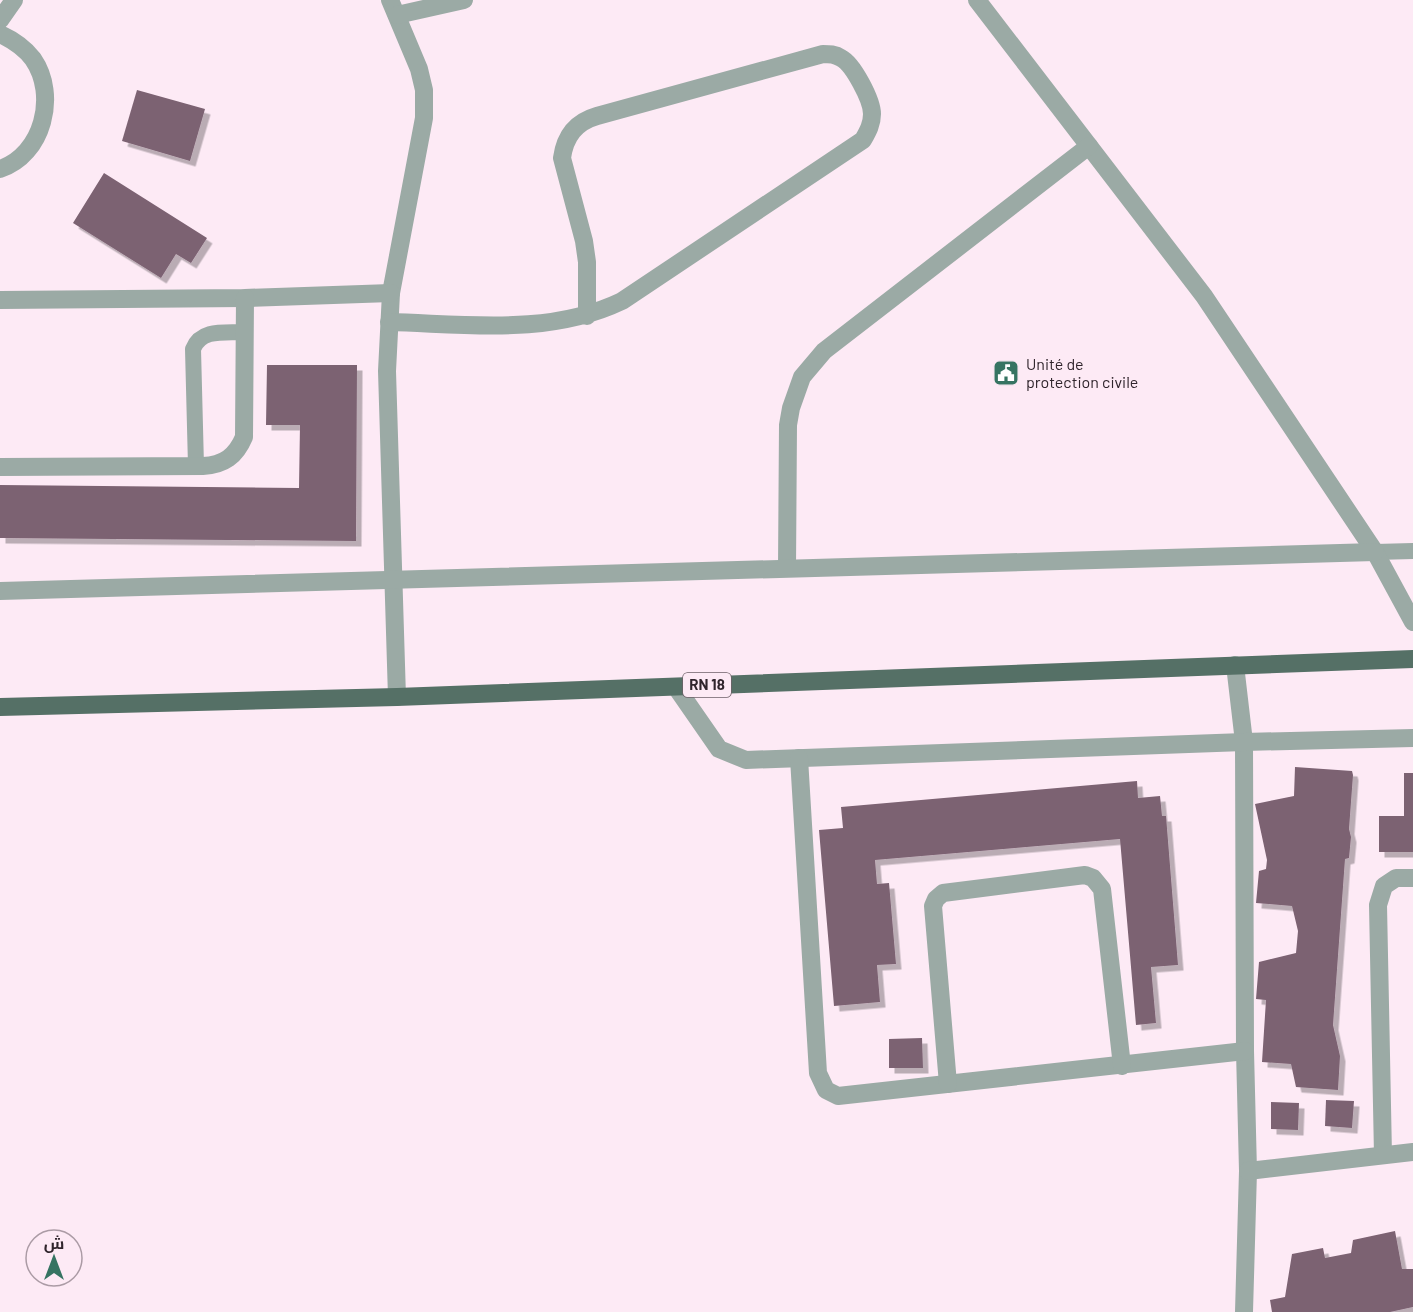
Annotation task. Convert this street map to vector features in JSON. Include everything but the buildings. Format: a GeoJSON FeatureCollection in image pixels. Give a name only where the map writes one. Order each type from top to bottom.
{"type":"FeatureCollection","features":[{"type":"Feature","properties":{"kind":"main road","name":"RN 18"},"geometry":{"type":"LineString","coordinates":[[0,707],[397,697],[1413,659]]}},
{"type":"Feature","properties":{"kind":"street"},"geometry":{"type":"LineString","coordinates":[[0,20],[14,0]]}},
{"type":"Feature","properties":{"kind":"street"},"geometry":{"type":"LineString","coordinates":[[397,697],[387,371],[390,293],[424,118],[424,90],[419,69],[394,7],[464,0]]}},
{"type":"Feature","properties":{"kind":"street"},"geometry":{"type":"LineString","coordinates":[[977,0],[1204,296],[1375,552],[1413,622]]}},
{"type":"Feature","properties":{"kind":"street"},"geometry":{"type":"LineString","coordinates":[[0,34],[16,42],[33,60],[43,82],[45,106],[40,131],[26,151],[0,169]]}},
{"type":"Feature","properties":{"kind":"street"},"geometry":{"type":"LineString","coordinates":[[389,322],[521,326],[551,323],[587,316],[639,291],[862,140],[870,127],[873,113],[869,99],[849,64],[833,54],[823,54],[586,119],[576,126],[564,146],[562,158],[584,241],[588,284],[587,316]]}},
{"type":"Feature","properties":{"kind":"street"},"geometry":{"type":"LineString","coordinates":[[787,568],[788,425],[795,392],[802,377],[824,351],[1089,146]]}},
{"type":"Feature","properties":{"kind":"street"},"geometry":{"type":"LineString","coordinates":[[0,300],[245,298],[390,293]]}},
{"type":"Feature","properties":{"kind":"street"},"geometry":{"type":"LineString","coordinates":[[0,467],[214,466],[224,462],[233,455],[244,437],[245,298]]}},
{"type":"Feature","properties":{"kind":"street"},"geometry":{"type":"LineString","coordinates":[[0,591],[1375,552]]}},
{"type":"Feature","properties":{"kind":"street"},"geometry":{"type":"LineString","coordinates":[[1235,665],[1244,742],[1245,1051],[1248,1171],[1244,1312]]}},
{"type":"Feature","properties":{"kind":"street"},"geometry":{"type":"LineString","coordinates":[[676,687],[719,749],[746,760],[1413,738]]}},
{"type":"Feature","properties":{"kind":"street"},"geometry":{"type":"LineString","coordinates":[[799,758],[818,1073],[826,1090],[838,1096],[1245,1051]]}},
{"type":"Feature","properties":{"kind":"street"},"geometry":{"type":"LineString","coordinates":[[948,1084],[933,906],[936,899],[943,893],[1085,875],[1093,878],[1102,889],[1122,1066]]}},
{"type":"Feature","properties":{"kind":"street"},"geometry":{"type":"LineString","coordinates":[[1383,1155],[1378,905],[1384,886],[1396,878],[1413,878]]}},
{"type":"Feature","properties":{"kind":"street"},"geometry":{"type":"LineString","coordinates":[[1248,1171],[1413,1152]]}},
{"type":"Feature","properties":{"kind":"lane"},"geometry":{"type":"LineString","coordinates":[[196,466],[193,349],[200,337],[207,334],[245,332]]}},
{"type":"Feature","properties":{"kind":"lane"},"geometry":{"type":"LineString","coordinates":[[1375,552],[1413,551]]}},
{"type":"Feature","properties":{"kind":"place","name":"Unité de protection civile"},"geometry":{"type":"Point","coordinates":[1006,373]}}]}
